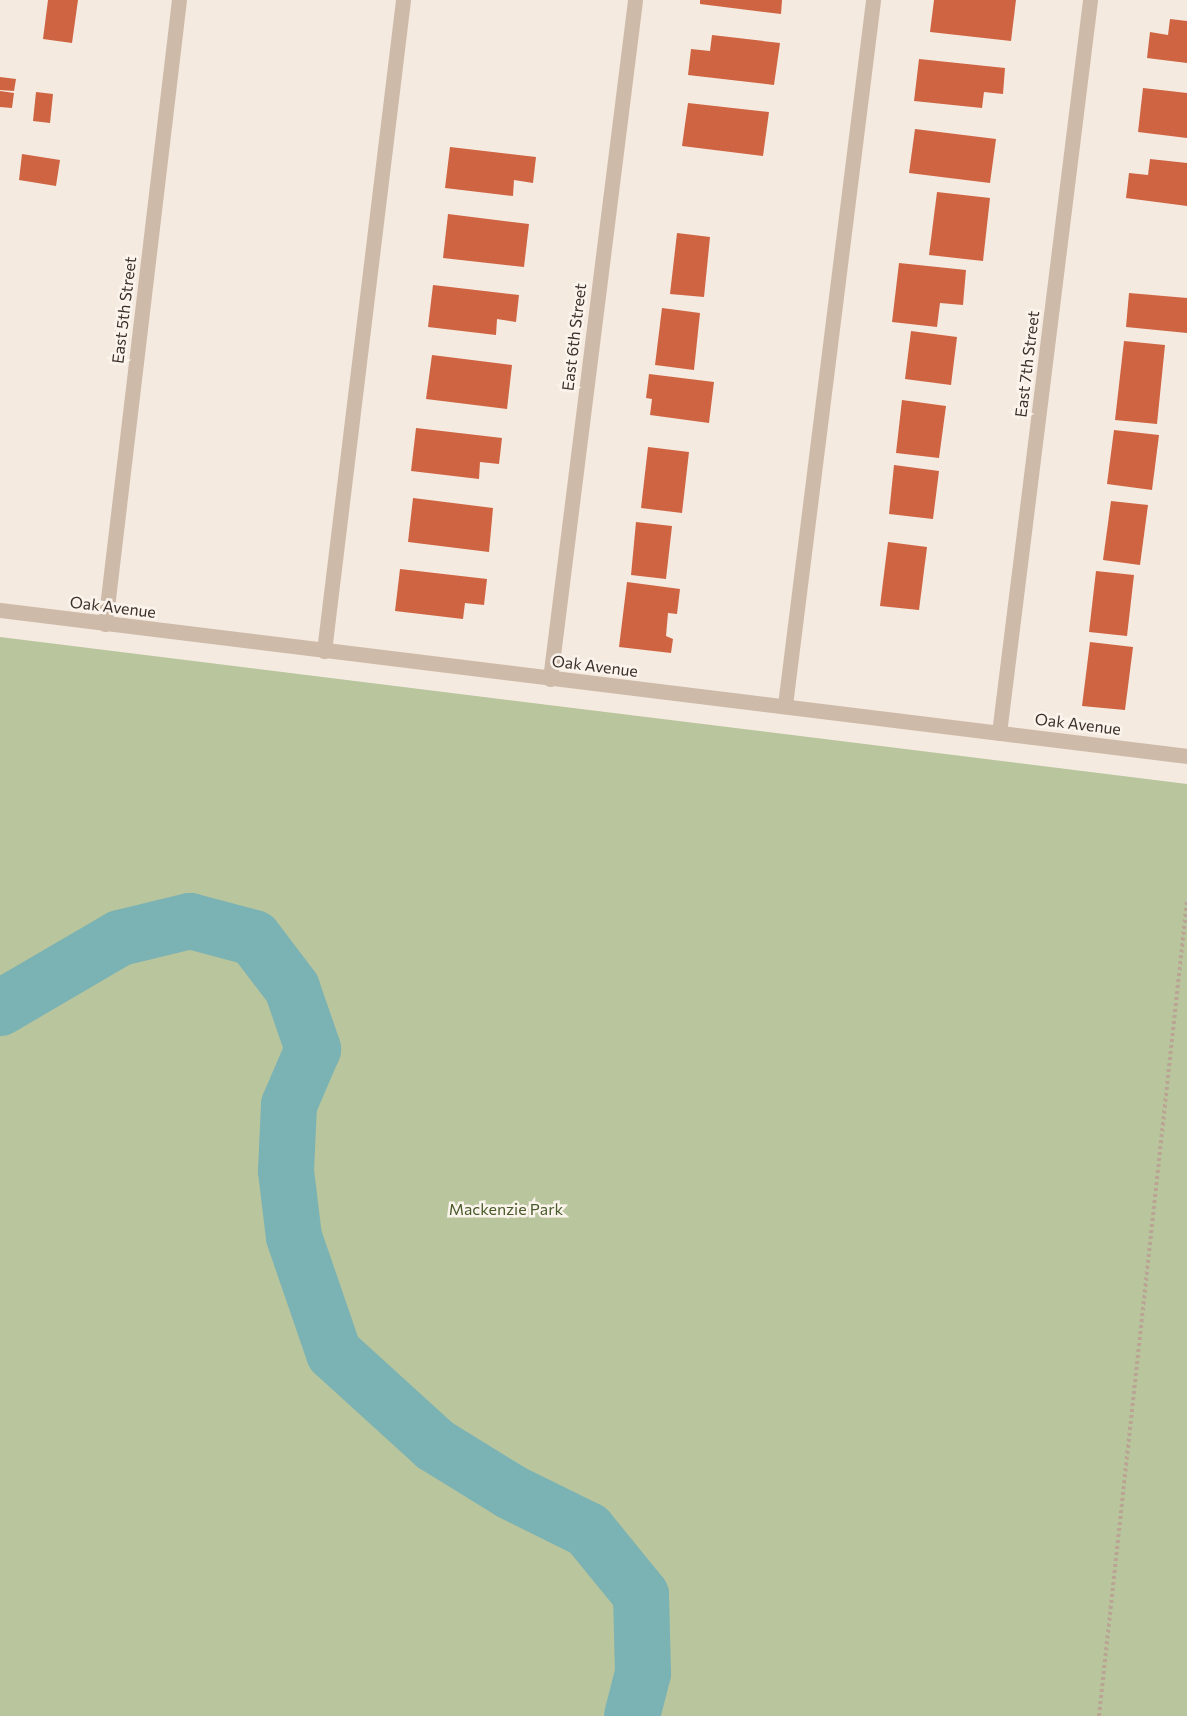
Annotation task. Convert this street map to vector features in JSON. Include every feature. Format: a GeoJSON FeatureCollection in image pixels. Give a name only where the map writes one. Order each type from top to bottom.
{"type":"FeatureCollection","features":[{"type":"Feature","properties":{"kind":"street","name":"East 5th Street"},"geometry":{"type":"LineString","coordinates":[[105,624],[179,0]]}},
{"type":"Feature","properties":{"kind":"street"},"geometry":{"type":"LineString","coordinates":[[324,651],[403,0]]}},
{"type":"Feature","properties":{"kind":"street","name":"East 6th Street"},"geometry":{"type":"LineString","coordinates":[[550,679],[634,0]]}},
{"type":"Feature","properties":{"kind":"street"},"geometry":{"type":"LineString","coordinates":[[785,705],[873,0]]}},
{"type":"Feature","properties":{"kind":"street","name":"East 7th Street"},"geometry":{"type":"LineString","coordinates":[[999,732],[1090,0]]}},
{"type":"Feature","properties":{"kind":"street","name":"Oak Avenue"},"geometry":{"type":"LineString","coordinates":[[0,610],[1187,756]]}},
{"type":"Feature","properties":{"kind":"path"},"geometry":{"type":"LineString","coordinates":[[1099,1716],[1187,901]]}},
{"type":"Feature","properties":{"kind":"green space","name":"Mackenzie Park"},"geometry":{"type":"Polygon","coordinates":[[[0,637],[1187,784],[1187,1716],[0,1716],[0,637]]]}},
{"type":"Feature","properties":{"kind":"building"},"geometry":{"type":"Polygon","coordinates":[[[48,0],[78,0],[72,43],[43,39],[48,0]]]}},
{"type":"Feature","properties":{"kind":"building"},"geometry":{"type":"Polygon","coordinates":[[[700,0],[782,0],[781,14],[700,4],[700,0]]]}},
{"type":"Feature","properties":{"kind":"building"},"geometry":{"type":"Polygon","coordinates":[[[934,0],[1016,0],[1011,41],[930,32],[934,0]]]}},
{"type":"Feature","properties":{"kind":"building"},"geometry":{"type":"Polygon","coordinates":[[[1170,19],[1187,21],[1187,63],[1147,58],[1150,32],[1168,35],[1170,19]]]}},
{"type":"Feature","properties":{"kind":"building"},"geometry":{"type":"Polygon","coordinates":[[[712,35],[780,43],[774,85],[688,75],[691,49],[710,51],[712,35]]]}},
{"type":"Feature","properties":{"kind":"building"},"geometry":{"type":"Polygon","coordinates":[[[919,59],[1005,68],[1003,94],[984,92],[982,108],[914,101],[919,59]]]}},
{"type":"Feature","properties":{"kind":"building"},"geometry":{"type":"Polygon","coordinates":[[[0,77],[16,79],[14,91],[0,90],[0,77]]]}},
{"type":"Feature","properties":{"kind":"building"},"geometry":{"type":"Polygon","coordinates":[[[1143,88],[1187,93],[1187,138],[1138,132],[1143,88]]]}},
{"type":"Feature","properties":{"kind":"building"},"geometry":{"type":"Polygon","coordinates":[[[0,91],[14,93],[12,108],[0,107],[0,91]]]}},
{"type":"Feature","properties":{"kind":"building"},"geometry":{"type":"Polygon","coordinates":[[[36,92],[53,94],[50,123],[33,121],[36,92]]]}},
{"type":"Feature","properties":{"kind":"building"},"geometry":{"type":"Polygon","coordinates":[[[688,103],[769,112],[763,156],[682,146],[688,103]]]}},
{"type":"Feature","properties":{"kind":"building"},"geometry":{"type":"Polygon","coordinates":[[[915,129],[996,139],[990,183],[909,173],[915,129]]]}},
{"type":"Feature","properties":{"kind":"building"},"geometry":{"type":"Polygon","coordinates":[[[450,147],[536,157],[533,183],[514,180],[513,196],[445,188],[450,147]]]}},
{"type":"Feature","properties":{"kind":"building"},"geometry":{"type":"Polygon","coordinates":[[[22,154],[60,160],[56,186],[19,180],[22,154]]]}},
{"type":"Feature","properties":{"kind":"building"},"geometry":{"type":"Polygon","coordinates":[[[1150,159],[1187,163],[1187,206],[1126,198],[1129,173],[1148,175],[1150,159]]]}},
{"type":"Feature","properties":{"kind":"building"},"geometry":{"type":"Polygon","coordinates":[[[937,192],[990,198],[983,261],[929,255],[937,192]]]}},
{"type":"Feature","properties":{"kind":"building"},"geometry":{"type":"Polygon","coordinates":[[[448,214],[529,224],[524,267],[443,258],[448,214]]]}},
{"type":"Feature","properties":{"kind":"building"},"geometry":{"type":"Polygon","coordinates":[[[677,233],[710,237],[704,297],[670,294],[677,233]]]}},
{"type":"Feature","properties":{"kind":"building"},"geometry":{"type":"Polygon","coordinates":[[[899,263],[966,270],[963,305],[940,303],[937,327],[892,322],[899,263]]]}},
{"type":"Feature","properties":{"kind":"building"},"geometry":{"type":"Polygon","coordinates":[[[433,285],[519,295],[516,322],[497,319],[496,335],[428,327],[433,285]]]}},
{"type":"Feature","properties":{"kind":"building"},"geometry":{"type":"Polygon","coordinates":[[[1129,293],[1187,298],[1187,333],[1126,327],[1129,293]]]}},
{"type":"Feature","properties":{"kind":"building"},"geometry":{"type":"Polygon","coordinates":[[[662,308],[700,313],[694,370],[655,365],[662,308]]]}},
{"type":"Feature","properties":{"kind":"building"},"geometry":{"type":"Polygon","coordinates":[[[911,331],[957,337],[951,385],[905,379],[911,331]]]}},
{"type":"Feature","properties":{"kind":"building"},"geometry":{"type":"Polygon","coordinates":[[[1124,341],[1165,345],[1157,424],[1115,420],[1124,341]]]}},
{"type":"Feature","properties":{"kind":"building"},"geometry":{"type":"Polygon","coordinates":[[[432,355],[512,365],[507,409],[426,399],[432,355]]]}},
{"type":"Feature","properties":{"kind":"building"},"geometry":{"type":"Polygon","coordinates":[[[649,374],[714,382],[709,423],[650,415],[652,399],[646,398],[649,374]]]}},
{"type":"Feature","properties":{"kind":"building"},"geometry":{"type":"Polygon","coordinates":[[[902,400],[946,406],[939,458],[896,453],[902,400]]]}},
{"type":"Feature","properties":{"kind":"building"},"geometry":{"type":"Polygon","coordinates":[[[416,428],[502,438],[499,464],[480,462],[479,479],[411,471],[416,428]]]}},
{"type":"Feature","properties":{"kind":"building"},"geometry":{"type":"Polygon","coordinates":[[[1114,430],[1159,435],[1152,490],[1107,484],[1114,430]]]}},
{"type":"Feature","properties":{"kind":"building"},"geometry":{"type":"Polygon","coordinates":[[[648,447],[689,452],[682,513],[641,508],[648,447]]]}},
{"type":"Feature","properties":{"kind":"building"},"geometry":{"type":"Polygon","coordinates":[[[894,465],[939,471],[933,519],[889,514],[894,465]]]}},
{"type":"Feature","properties":{"kind":"building"},"geometry":{"type":"Polygon","coordinates":[[[413,498],[493,508],[489,552],[408,542],[413,498]]]}},
{"type":"Feature","properties":{"kind":"building"},"geometry":{"type":"Polygon","coordinates":[[[1111,501],[1148,505],[1140,565],[1103,560],[1111,501]]]}},
{"type":"Feature","properties":{"kind":"building"},"geometry":{"type":"Polygon","coordinates":[[[636,522],[672,526],[666,579],[631,575],[636,522]]]}},
{"type":"Feature","properties":{"kind":"building"},"geometry":{"type":"Polygon","coordinates":[[[888,542],[927,547],[919,610],[880,606],[888,542]]]}},
{"type":"Feature","properties":{"kind":"building"},"geometry":{"type":"Polygon","coordinates":[[[400,569],[487,579],[484,605],[465,603],[463,619],[395,611],[400,569]]]}},
{"type":"Feature","properties":{"kind":"building"},"geometry":{"type":"Polygon","coordinates":[[[1096,571],[1134,575],[1127,636],[1089,632],[1096,571]]]}},
{"type":"Feature","properties":{"kind":"building"},"geometry":{"type":"Polygon","coordinates":[[[627,582],[680,589],[677,614],[668,613],[666,636],[673,639],[671,653],[619,647],[627,582]]]}},
{"type":"Feature","properties":{"kind":"building"},"geometry":{"type":"Polygon","coordinates":[[[1090,642],[1133,647],[1125,710],[1082,706],[1090,642]]]}},
{"type":"Feature","properties":{"kind":"waterway"},"geometry":{"type":"LineString","coordinates":[[0,1008],[120,938],[190,921],[254,938],[292,988],[313,1049],[289,1105],[286,1171],[294,1237],[334,1353],[435,1445],[511,1492],[588,1530],[641,1595],[643,1673],[632,1716]]}}]}
